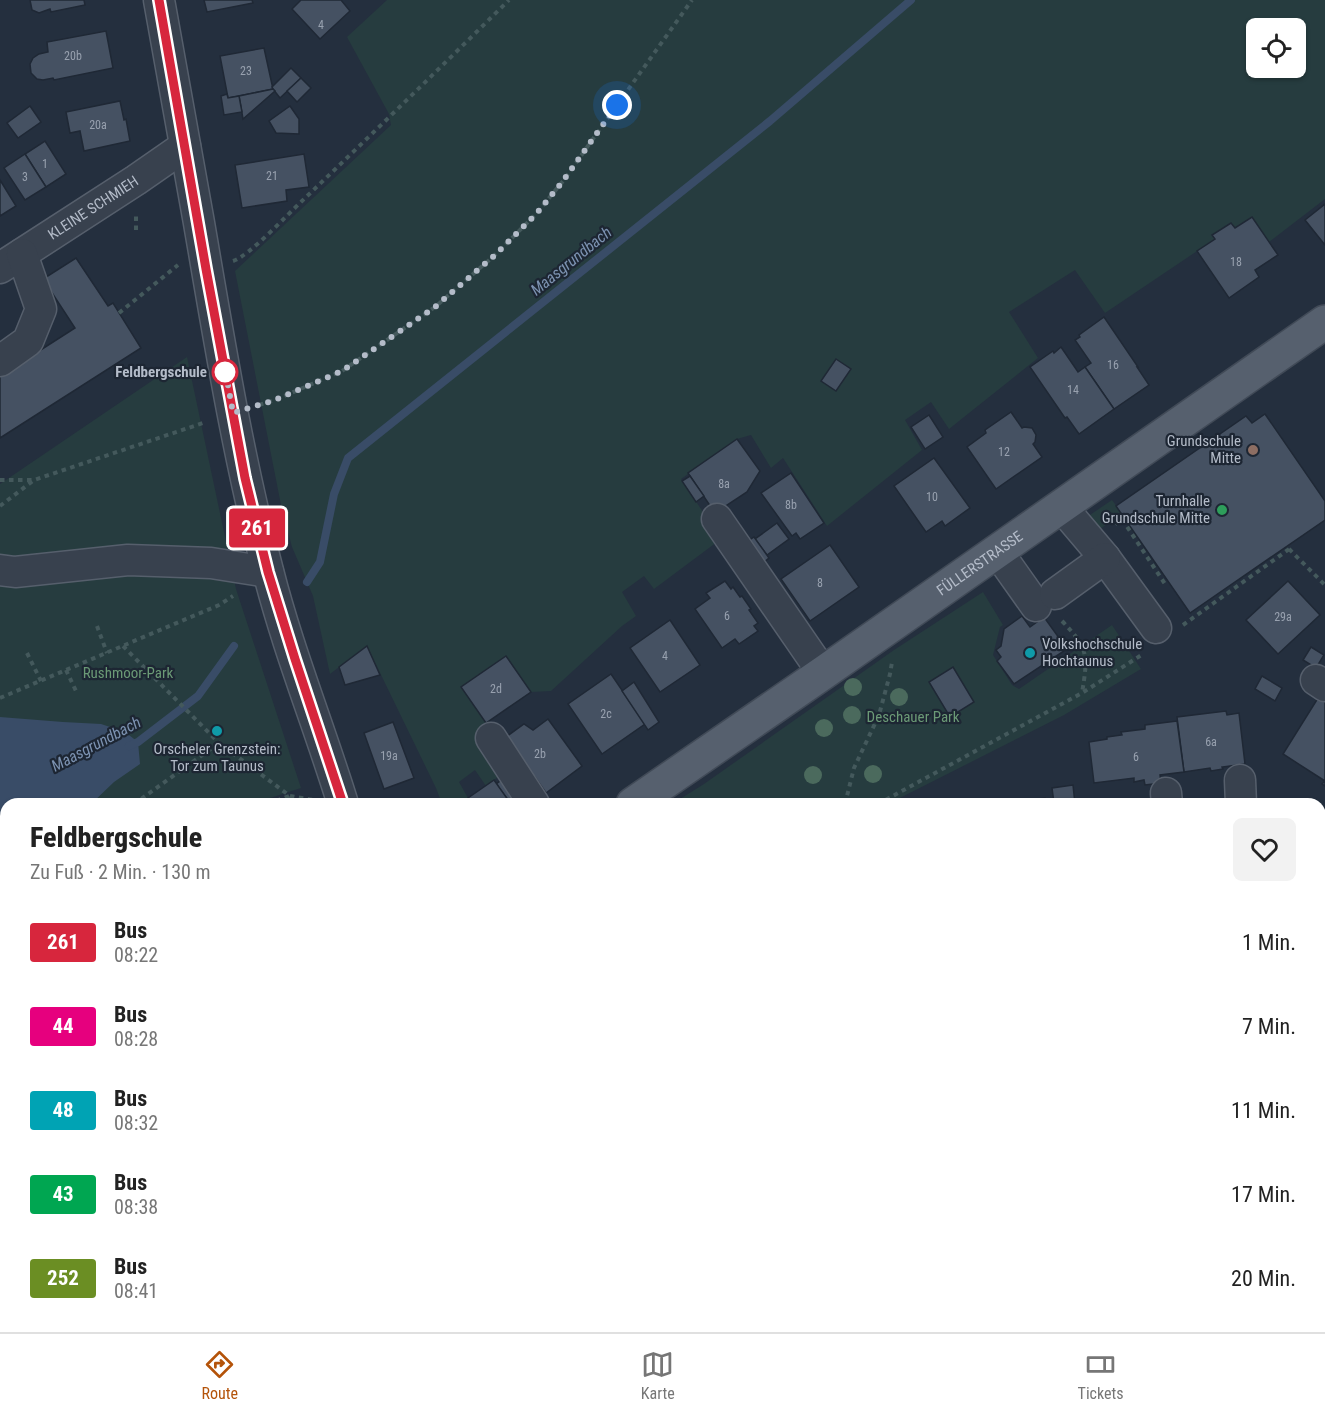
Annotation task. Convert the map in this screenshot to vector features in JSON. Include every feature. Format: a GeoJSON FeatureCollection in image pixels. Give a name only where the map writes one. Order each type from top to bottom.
{"type":"FeatureCollection","features":[{"type":"Feature","properties":{"kind":"main road","name":"FÜLLERSTRASSE"},"geometry":{"type":"LineString","coordinates":[[642,798],[823,674],[1325,322]]}},
{"type":"Feature","properties":{"kind":"street"},"geometry":{"type":"LineString","coordinates":[[159,0],[245,478],[268,572],[295,659],[330,798]]}},
{"type":"Feature","properties":{"kind":"street","name":"KLEINE SCHMIEH"},"geometry":{"type":"LineString","coordinates":[[11,261],[185,146]]}},
{"type":"Feature","properties":{"kind":"street"},"geometry":{"type":"LineString","coordinates":[[0,360],[28,341],[41,309],[11,261]]}},
{"type":"Feature","properties":{"kind":"street"},"geometry":{"type":"LineString","coordinates":[[1061,506],[1105,558],[1161,636]]}},
{"type":"Feature","properties":{"kind":"street"},"geometry":{"type":"LineString","coordinates":[[717,519],[823,674]]}},
{"type":"Feature","properties":{"kind":"street"},"geometry":{"type":"LineString","coordinates":[[997,551],[1046,600],[1105,558]]}},
{"type":"Feature","properties":{"kind":"street"},"geometry":{"type":"LineString","coordinates":[[0,570],[15,572],[128,560],[211,563],[268,572]]}},
{"type":"Feature","properties":{"kind":"street"},"geometry":{"type":"LineString","coordinates":[[491,738],[530,798]]}},
{"type":"Feature","properties":{"kind":"path"},"geometry":{"type":"LineString","coordinates":[[119,313],[204,257],[239,259],[267,235],[509,0]]}},
{"type":"Feature","properties":{"kind":"path"},"geometry":{"type":"LineString","coordinates":[[0,480],[34,480],[275,400],[342,371],[435,307],[495,255],[537,213],[563,181],[692,0]]}},
{"type":"Feature","properties":{"kind":"path"},"geometry":{"type":"LineString","coordinates":[[0,506],[34,480]]}},
{"type":"Feature","properties":{"kind":"path"},"geometry":{"type":"LineString","coordinates":[[889,798],[1082,693],[1290,548],[1325,585]]}},
{"type":"Feature","properties":{"kind":"path"},"geometry":{"type":"LineString","coordinates":[[1,696],[219,605],[268,572]]}},
{"type":"Feature","properties":{"kind":"path"},"geometry":{"type":"LineString","coordinates":[[1046,600],[1077,636],[1085,652],[1086,666],[1082,693]]}},
{"type":"Feature","properties":{"kind":"path"},"geometry":{"type":"LineString","coordinates":[[97,626],[107,653]]}},
{"type":"Feature","properties":{"kind":"path"},"geometry":{"type":"LineString","coordinates":[[123,646],[219,743],[290,796]]}},
{"type":"Feature","properties":{"kind":"path"},"geometry":{"type":"LineString","coordinates":[[27,653],[41,681]]}},
{"type":"Feature","properties":{"kind":"path"},"geometry":{"type":"LineString","coordinates":[[66,670],[77,693]]}},
{"type":"Feature","properties":{"kind":"path"},"geometry":{"type":"LineString","coordinates":[[846,798],[854,768],[879,715],[890,674]]}},
{"type":"Feature","properties":{"kind":"path"},"geometry":{"type":"LineString","coordinates":[[140,798],[219,743]]}},
{"type":"Feature","properties":{"kind":"path"},"geometry":{"type":"LineString","coordinates":[[284,798],[290,796],[304,798]]}},
{"type":"Feature","properties":{"kind":"green space"},"geometry":{"type":"Polygon","coordinates":[[[387,0],[1325,0],[1325,199],[1269,242],[1252,217],[1235,228],[1230,223],[1213,235],[1215,239],[1105,313],[1075,270],[1009,312],[1038,358],[949,429],[931,402],[905,420],[922,450],[827,526],[783,458],[771,468],[751,435],[737,439],[681,479],[721,539],[654,589],[644,576],[622,592],[636,616],[551,691],[531,692],[506,656],[461,687],[486,723],[506,771],[486,786],[475,770],[459,782],[468,798],[440,798],[367,646],[330,674],[313,596],[292,547],[281,505],[235,271],[391,125],[389,114],[347,37],[387,0]]]}},
{"type":"Feature","properties":{"kind":"green space","name":"Rushmoor-Park"},"geometry":{"type":"Polygon","coordinates":[[[187,357],[236,589],[301,788],[270,798],[0,798],[0,484],[187,357]]]}},
{"type":"Feature","properties":{"kind":"green space"},"geometry":{"type":"Polygon","coordinates":[[[1112,500],[1122,514],[1097,531],[1087,517],[1112,500]]]}},
{"type":"Feature","properties":{"kind":"green space","name":"Deschauer Park"},"geometry":{"type":"Polygon","coordinates":[[[983,592],[1003,625],[1000,627],[993,655],[1012,685],[1019,689],[1112,625],[1141,669],[1064,715],[900,798],[682,798],[704,784],[894,650],[983,592]]]}},
{"type":"Feature","properties":{"kind":"water"},"geometry":{"type":"Polygon","coordinates":[[[0,717],[101,724],[125,732],[138,742],[140,764],[114,782],[97,798],[0,798],[0,717]]]}},
{"type":"Feature","properties":{"kind":"building"},"geometry":{"type":"Polygon","coordinates":[[[30,0],[84,0],[85,5],[51,12],[50,9],[39,13],[32,10],[30,0]]]}},
{"type":"Feature","properties":{"kind":"building"},"geometry":{"type":"Polygon","coordinates":[[[204,0],[252,0],[253,3],[207,12],[204,0]]]}},
{"type":"Feature","properties":{"kind":"building"},"geometry":{"type":"Polygon","coordinates":[[[301,0],[341,0],[350,11],[320,39],[292,9],[301,0]]]}},
{"type":"Feature","properties":{"kind":"building"},"geometry":{"type":"Polygon","coordinates":[[[106,31],[113,68],[54,80],[53,78],[37,79],[31,73],[30,64],[33,58],[48,52],[47,42],[106,31]]]}},
{"type":"Feature","properties":{"kind":"building"},"geometry":{"type":"Polygon","coordinates":[[[264,48],[273,89],[228,98],[220,56],[264,48]]]}},
{"type":"Feature","properties":{"kind":"building"},"geometry":{"type":"Polygon","coordinates":[[[291,68],[301,78],[280,98],[272,87],[291,68]]]}},
{"type":"Feature","properties":{"kind":"building"},"geometry":{"type":"Polygon","coordinates":[[[301,78],[311,88],[297,102],[287,91],[301,78]]]}},
{"type":"Feature","properties":{"kind":"building"},"geometry":{"type":"Polygon","coordinates":[[[273,89],[275,91],[243,119],[239,96],[273,89]]]}},
{"type":"Feature","properties":{"kind":"building"},"geometry":{"type":"Polygon","coordinates":[[[227,94],[228,98],[239,96],[242,112],[224,115],[221,96],[227,94]]]}},
{"type":"Feature","properties":{"kind":"building"},"geometry":{"type":"Polygon","coordinates":[[[120,101],[130,141],[84,151],[80,131],[70,133],[66,112],[120,101]]]}},
{"type":"Feature","properties":{"kind":"building"},"geometry":{"type":"Polygon","coordinates":[[[30,106],[41,122],[18,138],[7,123],[30,106]]]}},
{"type":"Feature","properties":{"kind":"building"},"geometry":{"type":"Polygon","coordinates":[[[290,106],[299,119],[299,134],[276,133],[269,121],[290,106]]]}},
{"type":"Feature","properties":{"kind":"building"},"geometry":{"type":"Polygon","coordinates":[[[45,141],[66,174],[46,187],[25,154],[45,141]]]}},
{"type":"Feature","properties":{"kind":"building"},"geometry":{"type":"Polygon","coordinates":[[[25,154],[46,187],[25,200],[4,168],[25,154]]]}},
{"type":"Feature","properties":{"kind":"building"},"geometry":{"type":"Polygon","coordinates":[[[304,154],[309,187],[286,190],[287,201],[242,208],[235,165],[304,154]]]}},
{"type":"Feature","properties":{"kind":"building"},"geometry":{"type":"Polygon","coordinates":[[[0,180],[16,206],[0,216],[0,180]]]}},
{"type":"Feature","properties":{"kind":"building"},"geometry":{"type":"Polygon","coordinates":[[[1325,204],[1325,245],[1305,220],[1325,204]]]}},
{"type":"Feature","properties":{"kind":"building"},"geometry":{"type":"Polygon","coordinates":[[[1252,217],[1278,255],[1255,270],[1259,277],[1229,298],[1197,251],[1215,239],[1212,235],[1231,223],[1235,228],[1252,217]]]}},
{"type":"Feature","properties":{"kind":"building"},"geometry":{"type":"Polygon","coordinates":[[[76,258],[108,306],[113,303],[141,348],[0,438],[0,376],[75,328],[43,279],[76,258]]]}},
{"type":"Feature","properties":{"kind":"building"},"geometry":{"type":"Polygon","coordinates":[[[1104,317],[1149,385],[1114,409],[1085,367],[1091,363],[1075,340],[1104,317]]]}},
{"type":"Feature","properties":{"kind":"building"},"geometry":{"type":"Polygon","coordinates":[[[1061,347],[1078,372],[1085,367],[1114,409],[1079,434],[1067,417],[1065,418],[1030,367],[1061,347]]]}},
{"type":"Feature","properties":{"kind":"building"},"geometry":{"type":"Polygon","coordinates":[[[836,359],[851,369],[836,391],[821,381],[836,359]]]}},
{"type":"Feature","properties":{"kind":"building"},"geometry":{"type":"Polygon","coordinates":[[[1011,412],[1022,428],[1032,428],[1036,435],[1033,444],[1042,457],[996,489],[967,447],[986,433],[985,430],[1011,412]]]}},
{"type":"Feature","properties":{"kind":"building","name":"Grundschule Mitte"},"geometry":{"type":"Polygon","coordinates":[[[1265,414],[1325,501],[1325,520],[1190,613],[1116,506],[1246,416],[1252,423],[1265,414]]]}},
{"type":"Feature","properties":{"kind":"building"},"geometry":{"type":"Polygon","coordinates":[[[929,415],[943,437],[925,449],[911,427],[929,415]]]}},
{"type":"Feature","properties":{"kind":"building"},"geometry":{"type":"Polygon","coordinates":[[[737,439],[760,471],[747,492],[715,513],[688,473],[737,439]]]}},
{"type":"Feature","properties":{"kind":"building"},"geometry":{"type":"Polygon","coordinates":[[[934,458],[970,508],[945,526],[942,521],[926,532],[894,486],[934,458]]]}},
{"type":"Feature","properties":{"kind":"building"},"geometry":{"type":"Polygon","coordinates":[[[791,473],[824,523],[800,539],[796,533],[792,536],[761,493],[791,473]]]}},
{"type":"Feature","properties":{"kind":"building"},"geometry":{"type":"Polygon","coordinates":[[[690,476],[704,496],[696,502],[682,481],[690,476]]]}},
{"type":"Feature","properties":{"kind":"building"},"geometry":{"type":"Polygon","coordinates":[[[777,523],[789,539],[767,555],[755,539],[777,523]]]}},
{"type":"Feature","properties":{"kind":"building"},"geometry":{"type":"Polygon","coordinates":[[[754,537],[769,558],[758,567],[742,545],[754,537]]]}},
{"type":"Feature","properties":{"kind":"building"},"geometry":{"type":"Polygon","coordinates":[[[830,545],[859,587],[810,621],[781,579],[830,545]]]}},
{"type":"Feature","properties":{"kind":"building"},"geometry":{"type":"Polygon","coordinates":[[[725,581],[740,597],[742,596],[751,609],[749,610],[758,623],[754,626],[758,631],[739,644],[735,639],[722,648],[695,609],[710,598],[706,593],[725,581]]]}},
{"type":"Feature","properties":{"kind":"building"},"geometry":{"type":"Polygon","coordinates":[[[1288,581],[1320,615],[1278,654],[1246,620],[1288,581]]]}},
{"type":"Feature","properties":{"kind":"building","name":"Volkshochschule Hochtaunus"},"geometry":{"type":"Polygon","coordinates":[[[1022,616],[1030,627],[1044,617],[1067,649],[1014,684],[997,661],[1001,657],[996,650],[1001,646],[1004,629],[1022,616]]]}},
{"type":"Feature","properties":{"kind":"building"},"geometry":{"type":"Polygon","coordinates":[[[670,620],[700,665],[660,692],[630,648],[670,620]]]}},
{"type":"Feature","properties":{"kind":"building"},"geometry":{"type":"Polygon","coordinates":[[[367,646],[380,675],[345,685],[339,667],[367,646]]]}},
{"type":"Feature","properties":{"kind":"building"},"geometry":{"type":"Polygon","coordinates":[[[1311,647],[1324,655],[1316,668],[1303,660],[1311,647]]]}},
{"type":"Feature","properties":{"kind":"building"},"geometry":{"type":"Polygon","coordinates":[[[506,656],[531,692],[486,723],[461,687],[506,656]]]}},
{"type":"Feature","properties":{"kind":"building"},"geometry":{"type":"Polygon","coordinates":[[[953,667],[974,702],[950,717],[929,682],[953,667]]]}},
{"type":"Feature","properties":{"kind":"building"},"geometry":{"type":"Polygon","coordinates":[[[611,674],[645,724],[602,754],[568,704],[611,674]]]}},
{"type":"Feature","properties":{"kind":"building"},"geometry":{"type":"Polygon","coordinates":[[[1262,676],[1282,688],[1275,701],[1255,689],[1262,676]]]}},
{"type":"Feature","properties":{"kind":"building"},"geometry":{"type":"Polygon","coordinates":[[[634,682],[659,722],[648,730],[622,691],[634,682]]]}},
{"type":"Feature","properties":{"kind":"building"},"geometry":{"type":"Polygon","coordinates":[[[1318,698],[1325,702],[1325,781],[1283,754],[1318,698]]]}},
{"type":"Feature","properties":{"kind":"building"},"geometry":{"type":"Polygon","coordinates":[[[1226,711],[1227,715],[1239,713],[1245,764],[1211,771],[1210,768],[1184,772],[1177,717],[1226,711]]]}},
{"type":"Feature","properties":{"kind":"building"},"geometry":{"type":"Polygon","coordinates":[[[548,719],[582,766],[546,793],[535,777],[528,783],[499,742],[524,724],[533,730],[548,719]]]}},
{"type":"Feature","properties":{"kind":"building"},"geometry":{"type":"Polygon","coordinates":[[[1177,721],[1184,772],[1160,775],[1161,783],[1145,785],[1144,780],[1134,782],[1134,778],[1094,783],[1089,742],[1122,735],[1121,732],[1145,729],[1145,725],[1177,721]]]}},
{"type":"Feature","properties":{"kind":"building"},"geometry":{"type":"Polygon","coordinates":[[[393,722],[414,778],[384,789],[364,733],[393,722]]]}},
{"type":"Feature","properties":{"kind":"building"},"geometry":{"type":"Polygon","coordinates":[[[509,775],[515,798],[506,798],[496,784],[509,775]]]}},
{"type":"Feature","properties":{"kind":"building"},"geometry":{"type":"Polygon","coordinates":[[[494,780],[507,798],[468,798],[494,780]]]}},
{"type":"Feature","properties":{"kind":"building"},"geometry":{"type":"Polygon","coordinates":[[[1073,785],[1074,798],[1053,798],[1052,788],[1073,785]]]}},
{"type":"Feature","properties":{"kind":"waterway","name":"Maasgrundbach"},"geometry":{"type":"LineString","coordinates":[[307,582],[320,562],[334,494],[348,458],[770,121],[911,0]]}},
{"type":"Feature","properties":{"kind":"waterway","name":"Maasgrundbach"},"geometry":{"type":"LineString","coordinates":[[129,746],[138,742],[198,696],[234,646]]}},
{"type":"Feature","properties":{"kind":"bus line","name":"261"},"geometry":{"type":"LineString","coordinates":[[159,0],[245,478],[268,572],[341,798]]}},
{"type":"Feature","properties":{"kind":"place","name":"Feldbergschule"},"geometry":{"type":"Point","coordinates":[225,372]}},
{"type":"Feature","properties":{"kind":"place","name":"Grundschule Mitte"},"geometry":{"type":"Point","coordinates":[1253,450]}},
{"type":"Feature","properties":{"kind":"place","name":"Turnhalle Grundschule Mitte"},"geometry":{"type":"Point","coordinates":[1222,510]}},
{"type":"Feature","properties":{"kind":"place","name":"Volkshochschule Hochtaunus"},"geometry":{"type":"Point","coordinates":[1030,653]}},
{"type":"Feature","properties":{"kind":"place","name":"Orscheler Grenzstein: Tor zum Taunus"},"geometry":{"type":"Point","coordinates":[217,731]}},
{"type":"Feature","properties":{"kind":"route"},"geometry":{"type":"LineString","coordinates":[[225,372],[225,368],[233,413],[275,400],[342,371],[386,342],[435,307],[495,255],[537,213],[563,181],[617,105]]}}]}
